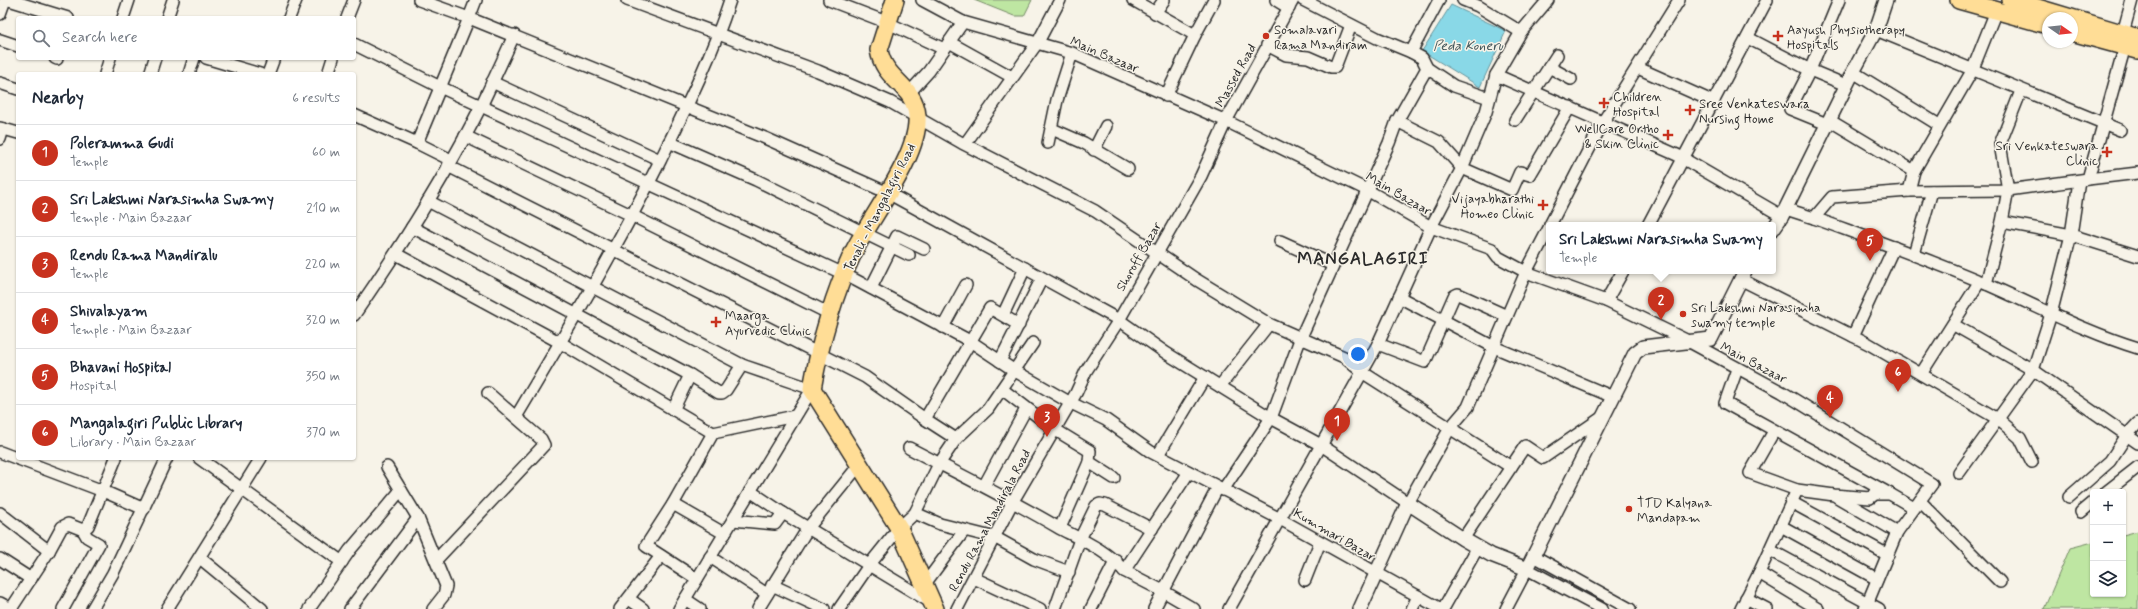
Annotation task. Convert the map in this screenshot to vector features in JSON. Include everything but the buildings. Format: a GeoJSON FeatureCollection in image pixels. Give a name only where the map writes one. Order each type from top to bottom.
{"type":"FeatureCollection","features":[{"type":"Feature","properties":{"kind":"main road","name":"Tenali - Mangalagiri Road"},"geometry":{"type":"LineString","coordinates":[[812,389],[818,353],[844,274],[864,232],[888,193],[916,135],[917,117],[915,102],[910,92],[889,73],[880,57],[879,50],[886,22],[895,0]]}},
{"type":"Feature","properties":{"kind":"main road"},"geometry":{"type":"LineString","coordinates":[[1959,0],[2042,23]]}},
{"type":"Feature","properties":{"kind":"main road"},"geometry":{"type":"LineString","coordinates":[[2018,1],[2131,42]]}},
{"type":"Feature","properties":{"kind":"main road"},"geometry":{"type":"LineString","coordinates":[[2078,33],[2131,42]]}},
{"type":"Feature","properties":{"kind":"main road"},"geometry":{"type":"LineString","coordinates":[[812,389],[899,528],[934,606]]}},
{"type":"Feature","properties":{"kind":"street"},"geometry":{"type":"LineString","coordinates":[[0,14],[5,0]]}},
{"type":"Feature","properties":{"kind":"street"},"geometry":{"type":"LineString","coordinates":[[9,0],[61,16]]}},
{"type":"Feature","properties":{"kind":"street"},"geometry":{"type":"LineString","coordinates":[[124,16],[129,0]]}},
{"type":"Feature","properties":{"kind":"street"},"geometry":{"type":"LineString","coordinates":[[168,16],[173,0]]}},
{"type":"Feature","properties":{"kind":"street"},"geometry":{"type":"LineString","coordinates":[[290,16],[296,0]]}},
{"type":"Feature","properties":{"kind":"street"},"geometry":{"type":"LineString","coordinates":[[348,16],[354,0]]}},
{"type":"Feature","properties":{"kind":"street"},"geometry":{"type":"LineString","coordinates":[[419,0],[514,35],[765,138],[888,193],[1119,320],[1205,377],[1271,418],[1321,445],[1463,539],[1491,555],[1527,569],[1602,609]]}},
{"type":"Feature","properties":{"kind":"street"},"geometry":{"type":"LineString","coordinates":[[417,144],[476,0]]}},
{"type":"Feature","properties":{"kind":"street"},"geometry":{"type":"LineString","coordinates":[[627,0],[832,76],[890,102],[965,144],[1095,210],[1197,280],[1269,324],[1344,357],[1362,372],[1511,467]]}},
{"type":"Feature","properties":{"kind":"street"},"geometry":{"type":"LineString","coordinates":[[516,417],[577,316],[649,183],[687,106],[719,34],[730,0]]}},
{"type":"Feature","properties":{"kind":"street"},"geometry":{"type":"LineString","coordinates":[[829,0],[946,45],[1012,77]]}},
{"type":"Feature","properties":{"kind":"street","name":"Main Bazaar"},"geometry":{"type":"LineString","coordinates":[[922,0],[963,22],[1038,42],[1072,53],[1166,96],[1226,121],[1367,190],[1431,227],[1492,249],[1498,257],[1526,272],[1606,301],[1688,341],[1737,369],[1782,392],[1932,484],[1917,505]]}},
{"type":"Feature","properties":{"kind":"street"},"geometry":{"type":"LineString","coordinates":[[965,144],[1038,42],[1060,0]]}},
{"type":"Feature","properties":{"kind":"street"},"geometry":{"type":"LineString","coordinates":[[1133,0],[1195,35]]}},
{"type":"Feature","properties":{"kind":"street"},"geometry":{"type":"LineString","coordinates":[[1156,13],[1164,0]]}},
{"type":"Feature","properties":{"kind":"street"},"geometry":{"type":"LineString","coordinates":[[1166,96],[1195,35],[1214,0]]}},
{"type":"Feature","properties":{"kind":"street"},"geometry":{"type":"LineString","coordinates":[[1276,0],[1291,4]]}},
{"type":"Feature","properties":{"kind":"street"},"geometry":{"type":"LineString","coordinates":[[1303,0],[1351,25],[1422,58],[1426,68],[1454,86],[1489,98]]}},
{"type":"Feature","properties":{"kind":"street"},"geometry":{"type":"LineString","coordinates":[[1411,52],[1439,0]]}},
{"type":"Feature","properties":{"kind":"street"},"geometry":{"type":"LineString","coordinates":[[1463,0],[1478,6],[1521,32]]}},
{"type":"Feature","properties":{"kind":"street"},"geometry":{"type":"LineString","coordinates":[[1229,609],[1378,344],[1431,227],[1462,168],[1486,112],[1496,75],[1521,32],[1548,0]]}},
{"type":"Feature","properties":{"kind":"street"},"geometry":{"type":"LineString","coordinates":[[1552,222],[1603,122],[1680,0]]}},
{"type":"Feature","properties":{"kind":"street"},"geometry":{"type":"LineString","coordinates":[[1650,222],[1767,0]]}},
{"type":"Feature","properties":{"kind":"street"},"geometry":{"type":"LineString","coordinates":[[1839,0],[1810,70],[1790,109],[1828,122],[1914,171]]}},
{"type":"Feature","properties":{"kind":"street"},"geometry":{"type":"LineString","coordinates":[[1776,224],[1784,212],[1846,84],[1876,30],[1886,0]]}},
{"type":"Feature","properties":{"kind":"street"},"geometry":{"type":"LineString","coordinates":[[1959,474],[2033,370],[2052,314],[2084,180],[2131,42],[2132,0]]}},
{"type":"Feature","properties":{"kind":"street","name":"Massed Road"},"geometry":{"type":"LineString","coordinates":[[1226,121],[1291,4]]}},
{"type":"Feature","properties":{"kind":"street"},"geometry":{"type":"LineString","coordinates":[[1910,191],[1914,171],[1939,125],[1972,70],[1996,11]]}},
{"type":"Feature","properties":{"kind":"street"},"geometry":{"type":"LineString","coordinates":[[910,92],[929,72],[963,22]]}},
{"type":"Feature","properties":{"kind":"street"},"geometry":{"type":"LineString","coordinates":[[1267,45],[1286,55],[1308,57],[1331,67],[1335,67],[1351,25]]}},
{"type":"Feature","properties":{"kind":"street"},"geometry":{"type":"LineString","coordinates":[[1876,30],[2021,91],[2120,130]]}},
{"type":"Feature","properties":{"kind":"street"},"geometry":{"type":"LineString","coordinates":[[356,312],[396,254],[450,163],[482,105],[514,35]]}},
{"type":"Feature","properties":{"kind":"street"},"geometry":{"type":"LineString","coordinates":[[1748,38],[1810,70],[1846,84]]}},
{"type":"Feature","properties":{"kind":"street"},"geometry":{"type":"LineString","coordinates":[[0,40],[16,45]]}},
{"type":"Feature","properties":{"kind":"street","name":"Kummari Bazar"},"geometry":{"type":"LineString","coordinates":[[356,45],[440,87],[482,105],[871,288],[970,341],[1015,371],[1069,402],[1106,420],[1138,444],[1280,519],[1438,608]]}},
{"type":"Feature","properties":{"kind":"street"},"geometry":{"type":"LineString","coordinates":[[1048,143],[1057,100],[1072,53]]}},
{"type":"Feature","properties":{"kind":"street"},"geometry":{"type":"LineString","coordinates":[[1515,120],[1557,55]]}},
{"type":"Feature","properties":{"kind":"street"},"geometry":{"type":"LineString","coordinates":[[106,72],[109,60]]}},
{"type":"Feature","properties":{"kind":"street"},"geometry":{"type":"LineString","coordinates":[[151,72],[154,60]]}},
{"type":"Feature","properties":{"kind":"street"},"geometry":{"type":"LineString","coordinates":[[190,72],[193,60]]}},
{"type":"Feature","properties":{"kind":"street"},"geometry":{"type":"LineString","coordinates":[[213,60],[253,72]]}},
{"type":"Feature","properties":{"kind":"street"},"geometry":{"type":"LineString","coordinates":[[269,72],[273,60]]}},
{"type":"Feature","properties":{"kind":"street"},"geometry":{"type":"LineString","coordinates":[[329,72],[332,60]]}},
{"type":"Feature","properties":{"kind":"street"},"geometry":{"type":"LineString","coordinates":[[1549,67],[1571,80]]}},
{"type":"Feature","properties":{"kind":"street"},"geometry":{"type":"LineString","coordinates":[[1154,609],[1163,590],[1221,489],[1271,418],[1301,337],[1389,143],[1397,121],[1426,68]]}},
{"type":"Feature","properties":{"kind":"street"},"geometry":{"type":"LineString","coordinates":[[1638,68],[1714,102]]}},
{"type":"Feature","properties":{"kind":"street"},"geometry":{"type":"LineString","coordinates":[[1853,72],[1939,125]]}},
{"type":"Feature","properties":{"kind":"street"},"geometry":{"type":"LineString","coordinates":[[1496,75],[1684,159],[1784,212],[1814,218],[1914,254],[1983,282],[2114,341],[2138,348]]}},
{"type":"Feature","properties":{"kind":"street"},"geometry":{"type":"LineString","coordinates":[[492,82],[660,160]]}},
{"type":"Feature","properties":{"kind":"street"},"geometry":{"type":"LineString","coordinates":[[0,83],[16,88]]}},
{"type":"Feature","properties":{"kind":"street"},"geometry":{"type":"LineString","coordinates":[[1921,374],[1983,282],[2002,222],[2008,190],[2000,144],[2021,91]]}},
{"type":"Feature","properties":{"kind":"street"},"geometry":{"type":"LineString","coordinates":[[1397,121],[1439,142],[1462,168],[1512,190],[1520,172],[1530,175],[1570,108]]}},
{"type":"Feature","properties":{"kind":"street"},"geometry":{"type":"LineString","coordinates":[[356,115],[417,144],[612,250],[865,377],[956,439]]}},
{"type":"Feature","properties":{"kind":"street","name":"Shoroff Bazar"},"geometry":{"type":"LineString","coordinates":[[1069,402],[1098,350],[1119,320],[1140,280],[1158,253],[1201,176],[1226,121]]}},
{"type":"Feature","properties":{"kind":"street"},"geometry":{"type":"LineString","coordinates":[[1094,150],[1106,126]]}},
{"type":"Feature","properties":{"kind":"street"},"geometry":{"type":"LineString","coordinates":[[1052,129],[1128,169]]}},
{"type":"Feature","properties":{"kind":"street"},"geometry":{"type":"LineString","coordinates":[[1,132],[16,133]]}},
{"type":"Feature","properties":{"kind":"street"},"geometry":{"type":"LineString","coordinates":[[464,136],[631,215],[830,314]]}},
{"type":"Feature","properties":{"kind":"street"},"geometry":{"type":"LineString","coordinates":[[669,142],[756,180],[864,232],[891,247],[909,254]]}},
{"type":"Feature","properties":{"kind":"street"},"geometry":{"type":"LineString","coordinates":[[1814,218],[1832,197],[1910,191],[2008,190],[2138,173]]}},
{"type":"Feature","properties":{"kind":"street"},"geometry":{"type":"LineString","coordinates":[[1914,254],[1932,191]]}},
{"type":"Feature","properties":{"kind":"street"},"geometry":{"type":"LineString","coordinates":[[428,201],[742,365],[812,389],[679,609]]}},
{"type":"Feature","properties":{"kind":"street"},"geometry":{"type":"LineString","coordinates":[[2002,222],[2071,235],[2138,256]]}},
{"type":"Feature","properties":{"kind":"street"},"geometry":{"type":"LineString","coordinates":[[412,228],[722,393],[742,365]]}},
{"type":"Feature","properties":{"kind":"street"},"geometry":{"type":"LineString","coordinates":[[1360,609],[1408,503],[1450,428],[1468,407],[1526,272],[1546,234]]}},
{"type":"Feature","properties":{"kind":"street"},"geometry":{"type":"LineString","coordinates":[[871,288],[897,236],[924,249]]}},
{"type":"Feature","properties":{"kind":"street"},"geometry":{"type":"LineString","coordinates":[[1280,242],[1333,265]]}},
{"type":"Feature","properties":{"kind":"street"},"geometry":{"type":"LineString","coordinates":[[1853,336],[1894,247]]}},
{"type":"Feature","properties":{"kind":"street"},"geometry":{"type":"LineString","coordinates":[[396,254],[561,342],[713,433],[795,416]]}},
{"type":"Feature","properties":{"kind":"street"},"geometry":{"type":"LineString","coordinates":[[1003,315],[1026,268]]}},
{"type":"Feature","properties":{"kind":"street"},"geometry":{"type":"LineString","coordinates":[[1606,301],[1621,274]]}},
{"type":"Feature","properties":{"kind":"street"},"geometry":{"type":"LineString","coordinates":[[1506,609],[1635,353],[1639,349],[1711,339],[1742,275],[1921,374],[1998,419],[2020,438],[2032,462]]}},
{"type":"Feature","properties":{"kind":"street"},"geometry":{"type":"LineString","coordinates":[[1000,361],[1042,278]]}},
{"type":"Feature","properties":{"kind":"street"},"geometry":{"type":"LineString","coordinates":[[943,327],[966,285]]}},
{"type":"Feature","properties":{"kind":"street"},"geometry":{"type":"LineString","coordinates":[[1378,344],[1425,362],[1454,296],[1458,294],[1507,316]]}},
{"type":"Feature","properties":{"kind":"street"},"geometry":{"type":"LineString","coordinates":[[1399,298],[1494,347],[1613,397]]}},
{"type":"Feature","properties":{"kind":"street"},"geometry":{"type":"LineString","coordinates":[[925,419],[990,308],[1019,325]]}},
{"type":"Feature","properties":{"kind":"street"},"geometry":{"type":"LineString","coordinates":[[1220,386],[1269,324]]}},
{"type":"Feature","properties":{"kind":"street"},"geometry":{"type":"LineString","coordinates":[[1954,325],[2033,370],[2138,443]]}},
{"type":"Feature","properties":{"kind":"street"},"geometry":{"type":"LineString","coordinates":[[839,609],[870,564],[899,528],[915,513],[939,464],[956,439],[988,409],[1033,344]]}},
{"type":"Feature","properties":{"kind":"street"},"geometry":{"type":"LineString","coordinates":[[1737,369],[1725,403],[1890,494],[1917,505],[2000,582]]}},
{"type":"Feature","properties":{"kind":"street"},"geometry":{"type":"LineString","coordinates":[[673,410],[690,375]]}},
{"type":"Feature","properties":{"kind":"street"},"geometry":{"type":"LineString","coordinates":[[1158,455],[1205,377]]}},
{"type":"Feature","properties":{"kind":"street"},"geometry":{"type":"LineString","coordinates":[[1002,389],[1026,409],[1090,452],[1089,462],[1060,528]]}},
{"type":"Feature","properties":{"kind":"street"},"geometry":{"type":"LineString","coordinates":[[436,560],[544,444],[540,438],[488,393]]}},
{"type":"Feature","properties":{"kind":"street","name":"Rendu Rama Mandirala Road"},"geometry":{"type":"LineString","coordinates":[[958,609],[996,538],[1013,501],[1069,402]]}},
{"type":"Feature","properties":{"kind":"street"},"geometry":{"type":"LineString","coordinates":[[984,486],[1026,409]]}},
{"type":"Feature","properties":{"kind":"street"},"geometry":{"type":"LineString","coordinates":[[1463,539],[1525,446],[1543,458],[1604,416]]}},
{"type":"Feature","properties":{"kind":"street"},"geometry":{"type":"LineString","coordinates":[[2069,497],[2110,461],[2127,435],[2138,423]]}},
{"type":"Feature","properties":{"kind":"street"},"geometry":{"type":"LineString","coordinates":[[1774,431],[1750,472],[1797,490],[1834,496],[1870,498],[1875,494],[1890,494]]}},
{"type":"Feature","properties":{"kind":"street"},"geometry":{"type":"LineString","coordinates":[[697,579],[646,546],[673,504],[713,433]]}},
{"type":"Feature","properties":{"kind":"street"},"geometry":{"type":"LineString","coordinates":[[909,448],[1013,501],[1116,560],[1124,571],[1163,590],[1194,609]]}},
{"type":"Feature","properties":{"kind":"street"},"geometry":{"type":"LineString","coordinates":[[0,452],[16,458]]}},
{"type":"Feature","properties":{"kind":"street"},"geometry":{"type":"LineString","coordinates":[[21,460],[103,491],[144,509]]}},
{"type":"Feature","properties":{"kind":"street"},"geometry":{"type":"LineString","coordinates":[[83,530],[88,526],[103,491],[114,460]]}},
{"type":"Feature","properties":{"kind":"street"},"geometry":{"type":"LineString","coordinates":[[92,609],[144,509],[166,460]]}},
{"type":"Feature","properties":{"kind":"street"},"geometry":{"type":"LineString","coordinates":[[202,460],[342,562]]}},
{"type":"Feature","properties":{"kind":"street"},"geometry":{"type":"LineString","coordinates":[[167,609],[243,490],[260,460]]}},
{"type":"Feature","properties":{"kind":"street"},"geometry":{"type":"LineString","coordinates":[[1089,462],[1114,478]]}},
{"type":"Feature","properties":{"kind":"street"},"geometry":{"type":"LineString","coordinates":[[766,600],[808,528],[860,464]]}},
{"type":"Feature","properties":{"kind":"street"},"geometry":{"type":"LineString","coordinates":[[387,467],[418,518],[436,560],[446,590],[433,609]]}},
{"type":"Feature","properties":{"kind":"street"},"geometry":{"type":"LineString","coordinates":[[2110,489],[2138,467]]}},
{"type":"Feature","properties":{"kind":"street"},"geometry":{"type":"LineString","coordinates":[[1124,571],[1189,472]]}},
{"type":"Feature","properties":{"kind":"street"},"geometry":{"type":"LineString","coordinates":[[309,609],[342,562],[401,490]]}},
{"type":"Feature","properties":{"kind":"street"},"geometry":{"type":"LineString","coordinates":[[1740,609],[1759,573],[1797,490]]}},
{"type":"Feature","properties":{"kind":"street"},"geometry":{"type":"LineString","coordinates":[[750,491],[783,513],[870,564],[934,606]]}},
{"type":"Feature","properties":{"kind":"street"},"geometry":{"type":"LineString","coordinates":[[1834,496],[1898,532]]}},
{"type":"Feature","properties":{"kind":"street"},"geometry":{"type":"LineString","coordinates":[[1792,502],[1888,555]]}},
{"type":"Feature","properties":{"kind":"street"},"geometry":{"type":"LineString","coordinates":[[673,504],[725,534]]}},
{"type":"Feature","properties":{"kind":"street"},"geometry":{"type":"LineString","coordinates":[[1055,609],[1080,539],[1096,506],[1100,504],[1152,529]]}},
{"type":"Feature","properties":{"kind":"street"},"geometry":{"type":"LineString","coordinates":[[2081,512],[2090,504]]}},
{"type":"Feature","properties":{"kind":"street"},"geometry":{"type":"LineString","coordinates":[[1866,606],[1898,532],[1917,505]]}},
{"type":"Feature","properties":{"kind":"street"},"geometry":{"type":"LineString","coordinates":[[0,513],[49,551]]}},
{"type":"Feature","properties":{"kind":"street"},"geometry":{"type":"LineString","coordinates":[[733,520],[775,524],[783,513]]}},
{"type":"Feature","properties":{"kind":"street"},"geometry":{"type":"LineString","coordinates":[[915,513],[940,524],[996,538],[1034,560],[1069,572]]}},
{"type":"Feature","properties":{"kind":"street"},"geometry":{"type":"LineString","coordinates":[[350,609],[418,518]]}},
{"type":"Feature","properties":{"kind":"street"},"geometry":{"type":"LineString","coordinates":[[0,603],[11,609],[65,524],[83,530],[87,537],[99,544],[62,609]]}},
{"type":"Feature","properties":{"kind":"street"},"geometry":{"type":"LineString","coordinates":[[1781,526],[1877,580]]}},
{"type":"Feature","properties":{"kind":"street"},"geometry":{"type":"LineString","coordinates":[[924,585],[964,531]]}},
{"type":"Feature","properties":{"kind":"street"},"geometry":{"type":"LineString","coordinates":[[1305,580],[1320,542]]}},
{"type":"Feature","properties":{"kind":"street"},"geometry":{"type":"LineString","coordinates":[[1438,608],[1478,547]]}},
{"type":"Feature","properties":{"kind":"street"},"geometry":{"type":"LineString","coordinates":[[1770,550],[1866,606],[1880,609]]}},
{"type":"Feature","properties":{"kind":"street"},"geometry":{"type":"LineString","coordinates":[[620,609],[662,556]]}},
{"type":"Feature","properties":{"kind":"street"},"geometry":{"type":"LineString","coordinates":[[1534,556],[1630,609]]}},
{"type":"Feature","properties":{"kind":"street"},"geometry":{"type":"LineString","coordinates":[[710,557],[766,600],[824,609]]}},
{"type":"Feature","properties":{"kind":"street"},"geometry":{"type":"LineString","coordinates":[[200,558],[262,609]]}},
{"type":"Feature","properties":{"kind":"street"},"geometry":{"type":"LineString","coordinates":[[0,559],[31,579]]}},
{"type":"Feature","properties":{"kind":"street"},"geometry":{"type":"LineString","coordinates":[[1091,609],[1116,560]]}},
{"type":"Feature","properties":{"kind":"street"},"geometry":{"type":"LineString","coordinates":[[1759,573],[1818,609]]}},
{"type":"Feature","properties":{"kind":"street"},"geometry":{"type":"LineString","coordinates":[[974,578],[1040,609]]}},
{"type":"Feature","properties":{"kind":"street"},"geometry":{"type":"LineString","coordinates":[[1412,609],[1418,596]]}},
{"type":"Feature","properties":{"kind":"street"},"geometry":{"type":"LineString","coordinates":[[1746,598],[1767,609]]}},
{"type":"Feature","properties":{"kind":"street"},"geometry":{"type":"LineString","coordinates":[[629,599],[643,609]]}},
{"type":"Feature","properties":{"kind":"street"},"geometry":{"type":"LineString","coordinates":[[685,599],[700,609]]}},
{"type":"Feature","properties":{"kind":"green space"},"geometry":{"type":"Polygon","coordinates":[[[974,0],[1032,0],[1024,16],[1014,16],[974,0]]]}},
{"type":"Feature","properties":{"kind":"green space"},"geometry":{"type":"Polygon","coordinates":[[[2138,531],[2138,609],[2044,609],[2070,548],[2090,543],[2090,597],[2126,597],[2126,534],[2138,531]]]}},
{"type":"Feature","properties":{"kind":"water","name":"Peda Koneru"},"geometry":{"type":"Polygon","coordinates":[[[1451,5],[1506,31],[1480,87],[1422,51],[1451,5]]]}},
{"type":"Feature","properties":{"kind":"place","name":"Somalavari Rama Mandiram"},"geometry":{"type":"Point","coordinates":[1266,36]}},
{"type":"Feature","properties":{"kind":"place","name":"Aayush Physiotherapy Hospitals"},"geometry":{"type":"Point","coordinates":[1778,36]}},
{"type":"Feature","properties":{"kind":"place","name":"Children Hospital"},"geometry":{"type":"Point","coordinates":[1604,103]}},
{"type":"Feature","properties":{"kind":"place","name":"Sree Venkateswara Nursing Home"},"geometry":{"type":"Point","coordinates":[1690,110]}},
{"type":"Feature","properties":{"kind":"place","name":"WellCare Ortho & Skin Clinic"},"geometry":{"type":"Point","coordinates":[1668,135]}},
{"type":"Feature","properties":{"kind":"place","name":"Sri Venkateswara Clinic"},"geometry":{"type":"Point","coordinates":[2107,152]}},
{"type":"Feature","properties":{"kind":"place","name":"Vijayabharathi Homeo Clinic"},"geometry":{"type":"Point","coordinates":[1543,205]}},
{"type":"Feature","properties":{"kind":"place","name":"Bhavani Hospital"},"geometry":{"type":"Point","coordinates":[1870,261]}},
{"type":"Feature","properties":{"kind":"place","name":"Sri Lakshmi Narasimha swamy temple"},"geometry":{"type":"Point","coordinates":[1683,314]}},
{"type":"Feature","properties":{"kind":"place","name":"Sri Lakshmi Narasimha Swamy"},"geometry":{"type":"Point","coordinates":[1661,320]}},
{"type":"Feature","properties":{"kind":"place","name":"Maarga Ayurvedic Clinic"},"geometry":{"type":"Point","coordinates":[716,322]}},
{"type":"Feature","properties":{"kind":"place","name":"Mangalagiri Public Library"},"geometry":{"type":"Point","coordinates":[1898,392]}},
{"type":"Feature","properties":{"kind":"place","name":"Shivalayam"},"geometry":{"type":"Point","coordinates":[1830,418]}},
{"type":"Feature","properties":{"kind":"place","name":"Rendu Rama Mandiralu"},"geometry":{"type":"Point","coordinates":[1047,437]}},
{"type":"Feature","properties":{"kind":"place","name":"Poleramma Gudi"},"geometry":{"type":"Point","coordinates":[1337,441]}},
{"type":"Feature","properties":{"kind":"place","name":"TTD Kalyana Mandapam"},"geometry":{"type":"Point","coordinates":[1629,509]}},
{"type":"Feature","properties":{"kind":"district","name":"MANGALAGIRI"},"geometry":{"type":"Point","coordinates":[1363,258]}}]}
